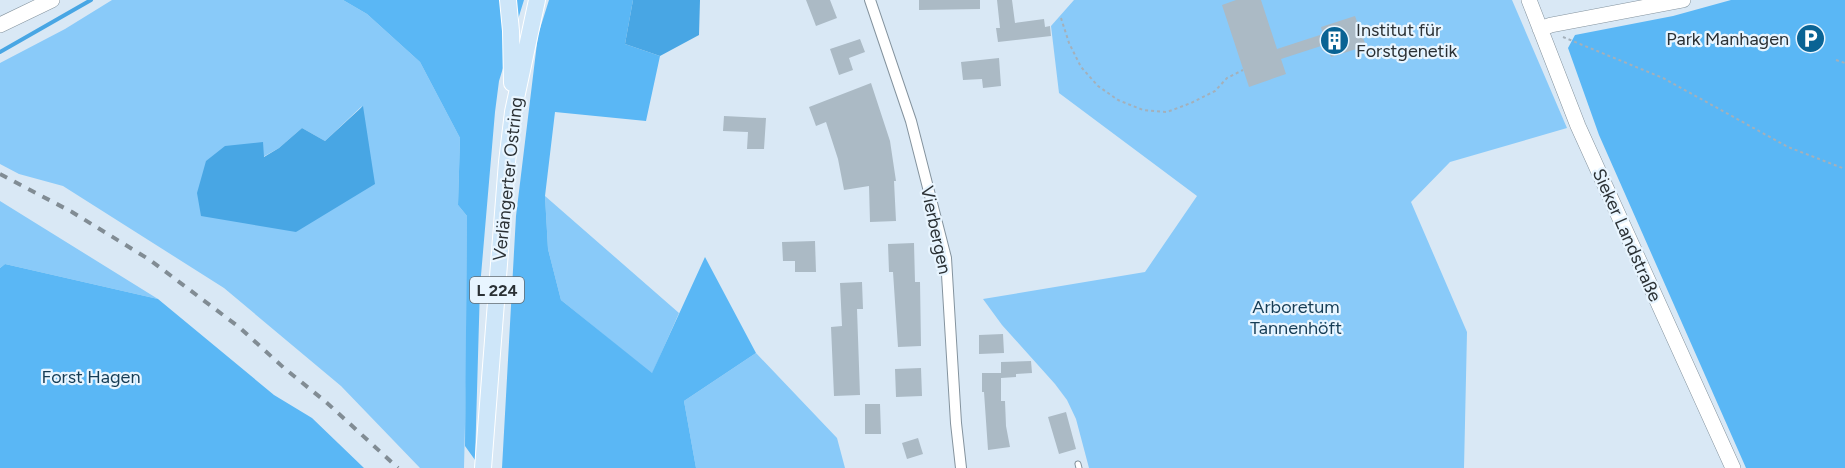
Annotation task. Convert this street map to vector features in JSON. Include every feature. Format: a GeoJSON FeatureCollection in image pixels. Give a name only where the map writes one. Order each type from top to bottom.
{"type":"FeatureCollection","features":[{"type":"Feature","properties":{"kind":"main road"},"geometry":{"type":"LineString","coordinates":[[508,0],[513,112]]}},
{"type":"Feature","properties":{"kind":"main road","name":"Verlängerter Ostring"},"geometry":{"type":"LineString","coordinates":[[483,468],[507,162],[513,112],[537,0]]}},
{"type":"Feature","properties":{"kind":"street"},"geometry":{"type":"LineString","coordinates":[[0,26],[52,0]]}},
{"type":"Feature","properties":{"kind":"street","name":"Vierbergen"},"geometry":{"type":"LineString","coordinates":[[870,0],[911,120],[946,258],[961,468]]}},
{"type":"Feature","properties":{"kind":"street","name":"Sieker Landstraße"},"geometry":{"type":"LineString","coordinates":[[1528,0],[1546,27],[1578,126],[1733,468]]}},
{"type":"Feature","properties":{"kind":"street"},"geometry":{"type":"LineString","coordinates":[[1546,27],[1683,0]]}},
{"type":"Feature","properties":{"kind":"path"},"geometry":{"type":"LineString","coordinates":[[1061,18],[1069,43],[1081,68],[1098,86],[1118,100],[1143,110],[1167,112],[1191,103],[1215,91],[1227,78],[1243,70]]}},
{"type":"Feature","properties":{"kind":"path"},"geometry":{"type":"LineString","coordinates":[[1546,27],[1556,34],[1663,78],[1788,147],[1845,169]]}},
{"type":"Feature","properties":{"kind":"path"},"geometry":{"type":"LineString","coordinates":[[1836,60],[1845,63]]}},
{"type":"Feature","properties":{"kind":"green space"},"geometry":{"type":"Polygon","coordinates":[[[112,0],[343,0],[367,14],[420,62],[460,138],[458,205],[467,216],[464,468],[420,468],[341,386],[224,288],[63,186],[19,174],[0,164],[0,63],[65,29],[112,0]],[[362,106],[325,141],[302,128],[279,148],[263,157],[296,232],[362,106]]]}},
{"type":"Feature","properties":{"kind":"green space"},"geometry":{"type":"Polygon","coordinates":[[[343,0],[524,0],[499,81],[495,112],[480,287],[475,460],[465,446],[467,216],[458,205],[460,138],[420,62],[367,14],[343,0]]]}},
{"type":"Feature","properties":{"kind":"green space"},"geometry":{"type":"Polygon","coordinates":[[[549,0],[633,0],[625,44],[660,56],[646,121],[555,112],[545,196],[548,249],[561,300],[652,373],[705,257],[756,353],[684,401],[696,468],[502,468],[516,216],[538,35],[549,0]]]}},
{"type":"Feature","properties":{"kind":"green space","name":"Arboretum Tannenhöft"},"geometry":{"type":"Polygon","coordinates":[[[1074,0],[1512,0],[1567,128],[1450,162],[1411,202],[1467,332],[1464,468],[1089,468],[1076,419],[1067,400],[1002,325],[983,299],[1145,272],[1197,196],[1059,93],[1051,26],[1074,0]]]}},
{"type":"Feature","properties":{"kind":"green space"},"geometry":{"type":"Polygon","coordinates":[[[1731,0],[1845,0],[1845,468],[1746,468],[1599,135],[1568,48],[1575,35],[1673,16],[1731,0]]]}},
{"type":"Feature","properties":{"kind":"green space"},"geometry":{"type":"Polygon","coordinates":[[[545,196],[679,313],[652,374],[561,300],[548,249],[545,196]]]}},
{"type":"Feature","properties":{"kind":"green space"},"geometry":{"type":"Polygon","coordinates":[[[0,201],[158,299],[5,264],[0,268],[0,201]]]}},
{"type":"Feature","properties":{"kind":"green space","name":"Forst Hagen"},"geometry":{"type":"Polygon","coordinates":[[[5,264],[158,299],[274,395],[312,418],[364,468],[0,468],[0,268],[5,264]]]}},
{"type":"Feature","properties":{"kind":"green space"},"geometry":{"type":"Polygon","coordinates":[[[756,353],[837,438],[845,468],[696,468],[684,401],[756,353]]]}},
{"type":"Feature","properties":{"kind":"shaded area"},"geometry":{"type":"Polygon","coordinates":[[[633,0],[700,0],[699,35],[660,56],[625,44],[633,0]]]}},
{"type":"Feature","properties":{"kind":"shaded area"},"geometry":{"type":"Polygon","coordinates":[[[363,106],[375,184],[296,232],[201,216],[197,193],[206,161],[225,146],[263,142],[264,157],[279,148],[302,128],[325,141],[363,106]]]}},
{"type":"Feature","properties":{"kind":"building"},"geometry":{"type":"Polygon","coordinates":[[[806,0],[830,0],[837,18],[816,26],[806,0]]]}},
{"type":"Feature","properties":{"kind":"building"},"geometry":{"type":"Polygon","coordinates":[[[919,0],[980,0],[980,9],[919,10],[919,0]]]}},
{"type":"Feature","properties":{"kind":"building"},"geometry":{"type":"Polygon","coordinates":[[[997,0],[1012,0],[1015,23],[1044,19],[1045,27],[1050,26],[1051,36],[998,42],[996,28],[1000,28],[997,0]]]}},
{"type":"Feature","properties":{"kind":"building","name":"Institut für Forstgenetik"},"geometry":{"type":"Polygon","coordinates":[[[1236,0],[1261,0],[1277,49],[1323,34],[1321,27],[1355,16],[1366,46],[1331,57],[1328,49],[1323,51],[1321,46],[1281,59],[1286,74],[1249,87],[1222,5],[1236,0]]]}},
{"type":"Feature","properties":{"kind":"building"},"geometry":{"type":"Polygon","coordinates":[[[860,39],[865,52],[849,58],[853,70],[839,75],[830,49],[860,39]]]}},
{"type":"Feature","properties":{"kind":"building"},"geometry":{"type":"Polygon","coordinates":[[[999,58],[1001,86],[983,88],[982,79],[963,80],[961,62],[999,58]]]}},
{"type":"Feature","properties":{"kind":"building"},"geometry":{"type":"Polygon","coordinates":[[[871,83],[890,141],[896,181],[894,181],[896,221],[870,222],[869,186],[844,190],[838,159],[826,122],[816,126],[809,107],[871,83]]]}},
{"type":"Feature","properties":{"kind":"building"},"geometry":{"type":"Polygon","coordinates":[[[724,116],[766,118],[764,149],[747,149],[748,132],[723,131],[724,116]]]}},
{"type":"Feature","properties":{"kind":"building"},"geometry":{"type":"Polygon","coordinates":[[[815,241],[816,272],[795,272],[795,261],[783,261],[782,242],[815,241]]]}},
{"type":"Feature","properties":{"kind":"building"},"geometry":{"type":"Polygon","coordinates":[[[914,243],[915,282],[920,282],[921,346],[898,347],[893,272],[889,272],[888,244],[914,243]]]}},
{"type":"Feature","properties":{"kind":"building"},"geometry":{"type":"Polygon","coordinates":[[[862,282],[863,309],[857,309],[860,395],[834,396],[831,327],[842,326],[840,283],[862,282]]]}},
{"type":"Feature","properties":{"kind":"building"},"geometry":{"type":"Polygon","coordinates":[[[1003,334],[1004,353],[979,354],[979,335],[1003,334]]]}},
{"type":"Feature","properties":{"kind":"building"},"geometry":{"type":"Polygon","coordinates":[[[1031,361],[1032,373],[1001,378],[1001,362],[1031,361]]]}},
{"type":"Feature","properties":{"kind":"building"},"geometry":{"type":"Polygon","coordinates":[[[921,368],[922,396],[896,397],[895,369],[921,368]]]}},
{"type":"Feature","properties":{"kind":"building"},"geometry":{"type":"Polygon","coordinates":[[[982,373],[1001,373],[1001,401],[1005,401],[1010,447],[988,450],[982,373]]]}},
{"type":"Feature","properties":{"kind":"building"},"geometry":{"type":"Polygon","coordinates":[[[865,404],[880,404],[881,434],[865,434],[865,404]]]}},
{"type":"Feature","properties":{"kind":"building"},"geometry":{"type":"Polygon","coordinates":[[[1066,412],[1076,449],[1059,454],[1048,417],[1066,412]]]}},
{"type":"Feature","properties":{"kind":"building"},"geometry":{"type":"Polygon","coordinates":[[[918,438],[923,454],[907,459],[902,443],[918,438]]]}},
{"type":"Feature","properties":{"kind":"waterway"},"geometry":{"type":"LineString","coordinates":[[0,52],[91,0]]}},
{"type":"Feature","properties":{"kind":"railway"},"geometry":{"type":"LineString","coordinates":[[0,174],[72,212],[150,260],[239,327],[398,468]]}},
{"type":"Feature","properties":{"kind":"place","name":"Park Manhagen"},"geometry":{"type":"Point","coordinates":[1810,39]}},
{"type":"Feature","properties":{"kind":"place","name":"Institut für Forstgenetik"},"geometry":{"type":"Point","coordinates":[1335,40]}}]}
